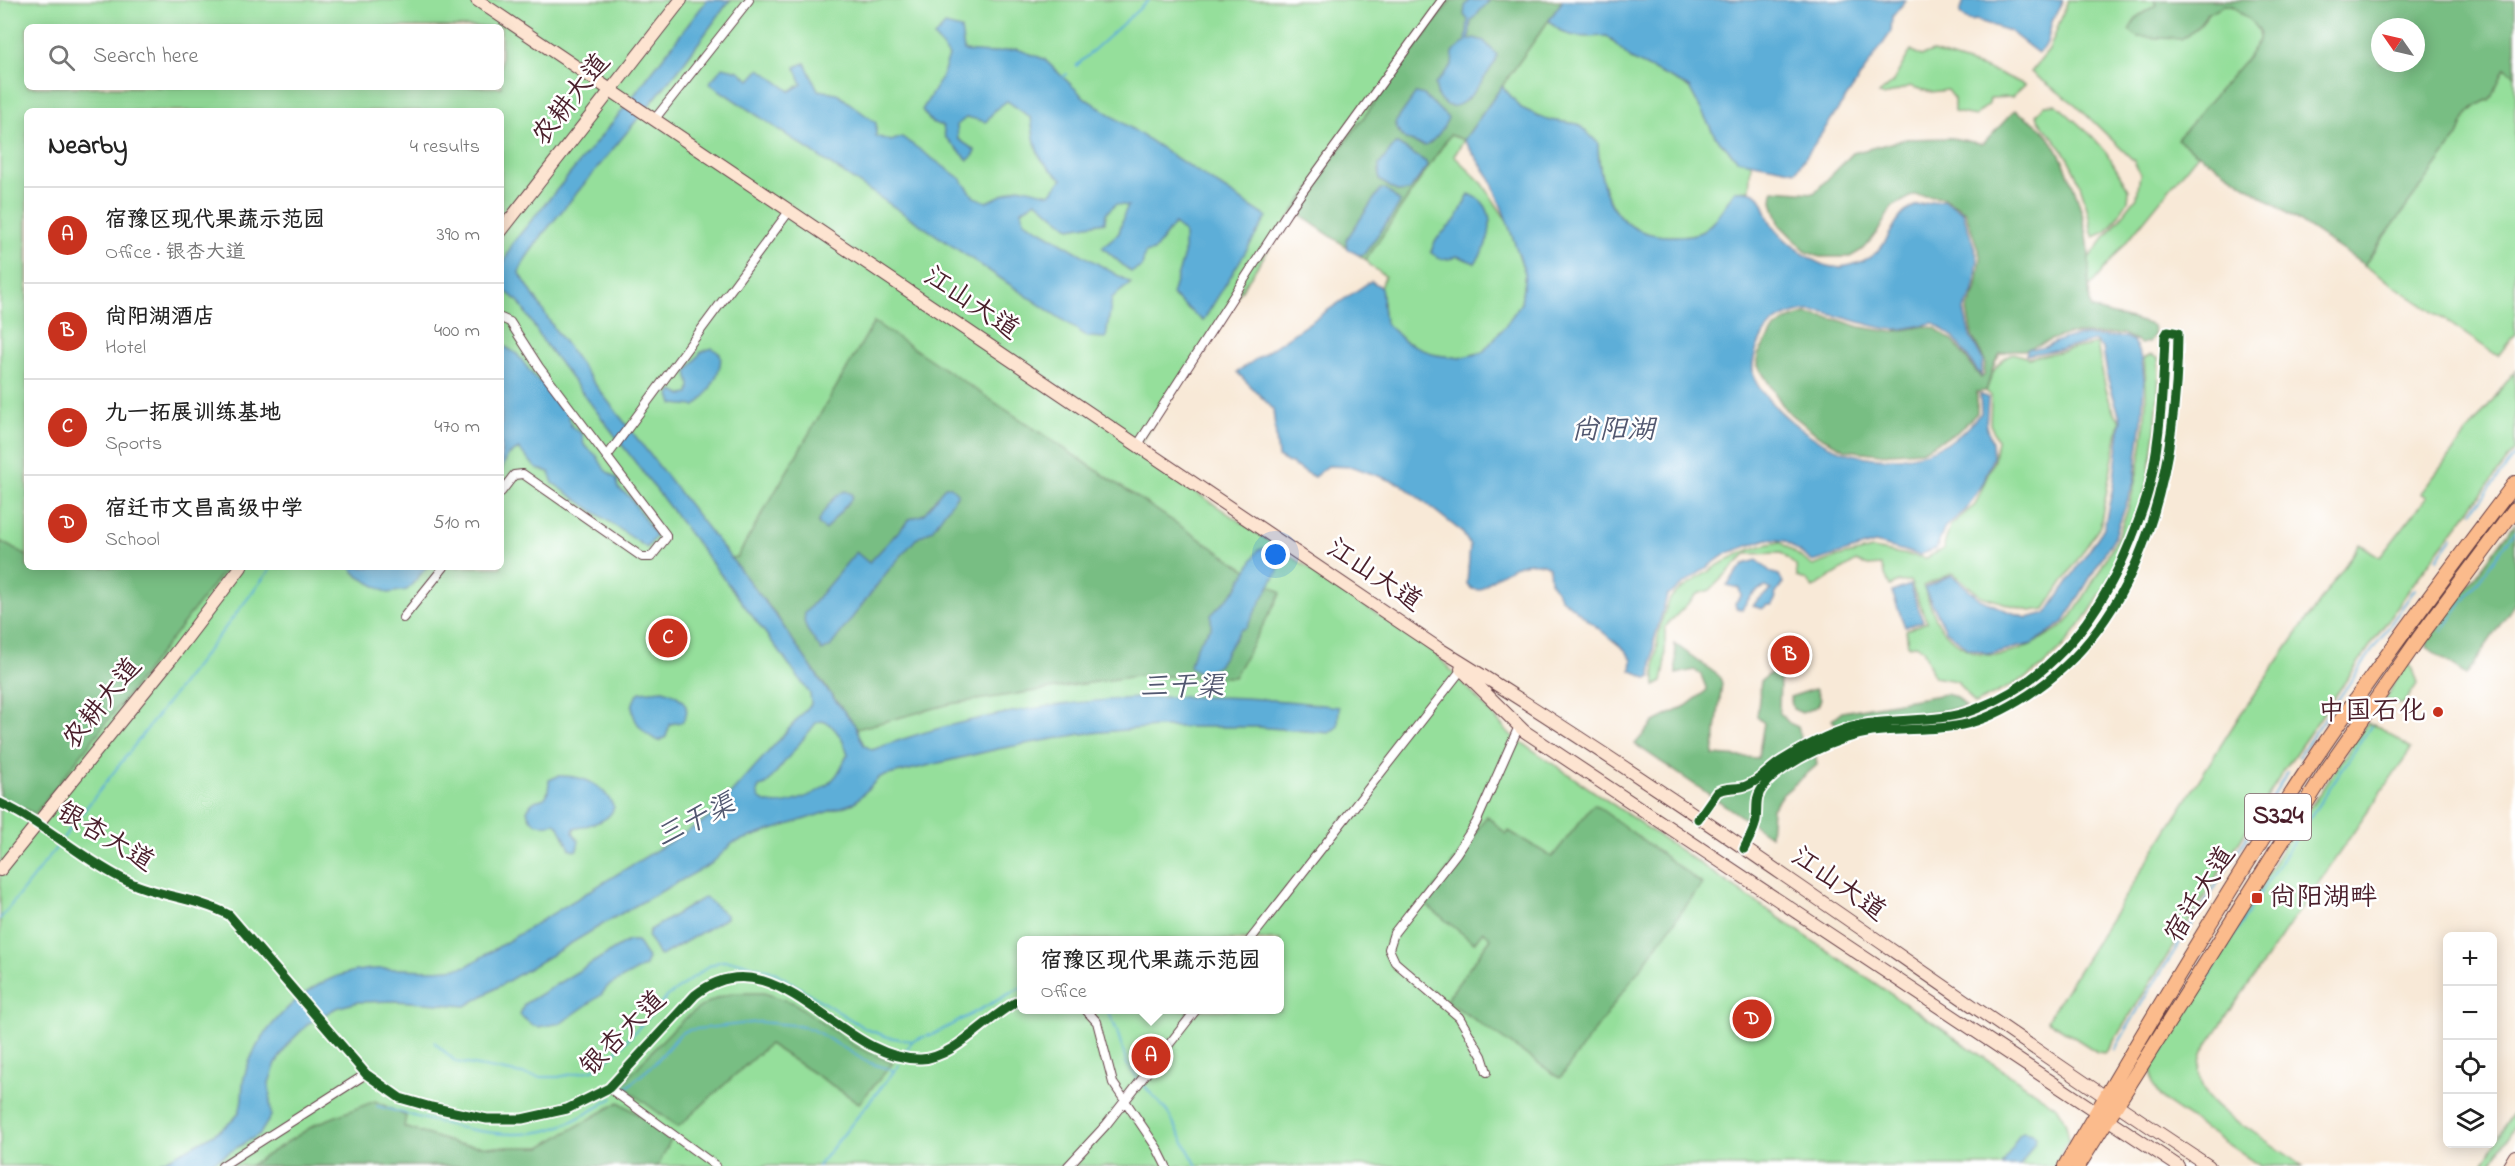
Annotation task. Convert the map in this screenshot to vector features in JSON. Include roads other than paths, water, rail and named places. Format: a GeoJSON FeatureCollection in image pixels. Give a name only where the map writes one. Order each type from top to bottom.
{"type":"FeatureCollection","features":[{"type":"Feature","properties":{"kind":"main road","name":"江山大道"},"geometry":{"type":"LineString","coordinates":[[477,0],[1438,648],[1528,704],[1744,849],[2110,1101],[2209,1166]]}},
{"type":"Feature","properties":{"kind":"main road","name":"农耕大道"},"geometry":{"type":"LineString","coordinates":[[504,227],[681,0]]}},
{"type":"Feature","properties":{"kind":"main road","name":"宿迁大道"},"geometry":{"type":"LineString","coordinates":[[2065,1166],[2101,1116],[2313,761],[2464,550],[2515,483]]}},
{"type":"Feature","properties":{"kind":"main road","name":"宿迁大道"},"geometry":{"type":"LineString","coordinates":[[2110,1101],[2329,767],[2426,629],[2515,510]]}},
{"type":"Feature","properties":{"kind":"main road","name":"农耕大道"},"geometry":{"type":"LineString","coordinates":[[0,870],[170,660],[239,570]]}},
{"type":"Feature","properties":{"kind":"main road","name":"江山大道"},"geometry":{"type":"LineString","coordinates":[[1438,648],[1519,726],[2178,1166]]}},
{"type":"Feature","properties":{"kind":"main road","name":"宿迁大道"},"geometry":{"type":"LineString","coordinates":[[2078,1166],[2101,1116]]}},
{"type":"Feature","properties":{"kind":"main road"},"geometry":{"type":"LineString","coordinates":[[2509,1166],[2515,1156]]}},
{"type":"Feature","properties":{"kind":"street"},"geometry":{"type":"LineString","coordinates":[[653,119],[749,0]]}},
{"type":"Feature","properties":{"kind":"street"},"geometry":{"type":"LineString","coordinates":[[1137,446],[1287,213],[1442,0]]}},
{"type":"Feature","properties":{"kind":"street"},"geometry":{"type":"LineString","coordinates":[[610,453],[790,210]]}},
{"type":"Feature","properties":{"kind":"street"},"geometry":{"type":"LineString","coordinates":[[504,319],[510,322],[539,367],[610,453],[666,535],[664,543],[651,557],[642,557],[523,474],[514,475],[504,488]]}},
{"type":"Feature","properties":{"kind":"street"},"geometry":{"type":"LineString","coordinates":[[1698,819],[1717,792],[1722,789],[1748,786],[1782,761],[1838,732],[1873,723],[1933,718],[1976,710],[2031,679],[2056,659],[2078,636],[2108,591],[2140,517],[2149,488],[2160,427],[2165,336],[2168,331],[2178,333],[2178,375],[2173,430],[2160,490],[2133,568],[2116,602],[2091,638],[2065,668],[2045,684],[2013,705],[1984,718],[1939,729],[1861,735],[1833,743],[1796,761],[1770,780],[1760,791],[1756,804],[1756,822],[1744,849]]}},
{"type":"Feature","properties":{"kind":"street"},"geometry":{"type":"LineString","coordinates":[[403,618],[442,570]]}},
{"type":"Feature","properties":{"kind":"street"},"geometry":{"type":"LineString","coordinates":[[1253,936],[1462,669]]}},
{"type":"Feature","properties":{"kind":"street"},"geometry":{"type":"LineString","coordinates":[[1487,1072],[1468,1029],[1460,1017],[1395,962],[1389,949],[1394,933],[1456,854],[1476,823],[1519,726]]}},
{"type":"Feature","properties":{"kind":"street","name":"银杏大道"},"geometry":{"type":"LineString","coordinates":[[0,803],[126,881],[152,893],[215,908],[229,915],[366,1074],[400,1098],[487,1119],[542,1116],[567,1109],[609,1088],[695,995],[710,983],[720,979],[760,979],[782,987],[848,1033],[877,1049],[904,1059],[924,1059],[948,1050],[1006,1006],[1017,1001]]}},
{"type":"Feature","properties":{"kind":"street"},"geometry":{"type":"LineString","coordinates":[[1090,1014],[1097,1022],[1113,1083],[1127,1099],[1166,1166]]}},
{"type":"Feature","properties":{"kind":"street"},"geometry":{"type":"LineString","coordinates":[[1068,1166],[1127,1099],[1193,1014]]}},
{"type":"Feature","properties":{"kind":"street"},"geometry":{"type":"LineString","coordinates":[[222,1166],[366,1074]]}},
{"type":"Feature","properties":{"kind":"street"},"geometry":{"type":"LineString","coordinates":[[609,1088],[716,1166]]}},
{"type":"Feature","properties":{"kind":"water"},"geometry":{"type":"Polygon","coordinates":[[[707,0],[730,0],[683,64],[543,234],[519,272],[554,328],[600,391],[777,617],[825,687],[854,724],[864,745],[872,750],[926,732],[1042,707],[1103,700],[1163,697],[1223,697],[1339,707],[1338,726],[1329,733],[1257,727],[1156,727],[1081,734],[998,749],[880,777],[854,803],[733,843],[711,864],[615,917],[466,1006],[396,1001],[358,1002],[336,1008],[309,1023],[289,1043],[276,1063],[269,1083],[271,1116],[260,1134],[206,1166],[153,1166],[211,1136],[232,1121],[241,1106],[244,1078],[258,1045],[282,1014],[311,989],[344,974],[359,971],[374,969],[437,970],[467,966],[709,818],[811,704],[810,694],[785,659],[543,341],[519,302],[504,290],[504,263],[512,244],[621,112],[707,0]],[[821,721],[816,723],[766,785],[759,787],[757,792],[760,799],[777,804],[798,800],[818,791],[835,777],[848,754],[831,725],[821,721]]]}},
{"type":"Feature","properties":{"kind":"water"},"geometry":{"type":"Polygon","coordinates":[[[1470,0],[1490,0],[1471,21],[1469,40],[1474,38],[1484,41],[1497,55],[1496,61],[1470,97],[1456,106],[1450,106],[1438,98],[1435,84],[1452,65],[1453,52],[1466,41],[1468,20],[1464,15],[1465,6],[1470,0]]]}},
{"type":"Feature","properties":{"kind":"water"},"geometry":{"type":"Polygon","coordinates":[[[1563,0],[1906,0],[1892,17],[1891,32],[1796,171],[1738,160],[1715,136],[1689,87],[1631,59],[1607,36],[1575,36],[1561,31],[1549,20],[1563,0]]]}},
{"type":"Feature","properties":{"kind":"water"},"geometry":{"type":"Polygon","coordinates":[[[1964,0],[2063,0],[2053,19],[2047,43],[2038,53],[2009,31],[1976,20],[1965,19],[1960,14],[1964,0]]]}},
{"type":"Feature","properties":{"kind":"water"},"geometry":{"type":"Polygon","coordinates":[[[945,25],[961,29],[964,51],[989,53],[1017,49],[1044,59],[1086,99],[1267,217],[1203,321],[1172,295],[1184,254],[1184,232],[1174,224],[1154,251],[1145,253],[1142,267],[1131,272],[1102,247],[1119,233],[1128,206],[1116,204],[1106,213],[1105,222],[1070,228],[1036,201],[1022,210],[1024,221],[1131,283],[1112,298],[1106,338],[1088,337],[709,83],[723,67],[739,71],[750,80],[760,69],[790,91],[802,84],[795,67],[805,63],[818,90],[836,93],[876,123],[876,136],[891,141],[902,137],[961,179],[974,197],[987,202],[1019,187],[1050,194],[1062,179],[1041,159],[1034,138],[1031,118],[1007,101],[995,110],[986,122],[967,117],[957,125],[958,139],[975,150],[974,155],[968,160],[945,137],[943,126],[931,122],[922,110],[942,77],[949,56],[934,37],[945,25]]]}},
{"type":"Feature","properties":{"kind":"water","name":"尚阳湖"},"geometry":{"type":"Polygon","coordinates":[[[1502,86],[1521,108],[1548,120],[1578,124],[1598,143],[1602,180],[1615,210],[1625,222],[1655,235],[1684,236],[1700,232],[1715,220],[1735,191],[1746,191],[1759,196],[1773,226],[1792,245],[1817,262],[1826,266],[1839,267],[1858,263],[1879,250],[1897,221],[1913,207],[1944,200],[1963,212],[1978,259],[1974,292],[1964,310],[1970,336],[1983,360],[1981,376],[1953,337],[1934,323],[1906,329],[1889,329],[1830,314],[1808,311],[1775,322],[1760,341],[1753,365],[1755,380],[1762,391],[1791,421],[1830,446],[1850,454],[1872,458],[1915,455],[1937,448],[1958,436],[1981,413],[1980,394],[1988,398],[1986,426],[1992,442],[1993,457],[1983,484],[1966,510],[1945,527],[1936,549],[1919,555],[1875,543],[1813,562],[1785,541],[1767,539],[1726,554],[1667,596],[1654,641],[1651,677],[1648,679],[1631,670],[1632,660],[1626,651],[1561,598],[1550,581],[1549,567],[1531,563],[1522,564],[1504,572],[1480,590],[1472,589],[1467,584],[1470,545],[1462,532],[1401,484],[1353,467],[1328,466],[1314,477],[1278,457],[1273,409],[1237,372],[1371,281],[1381,287],[1385,323],[1406,342],[1436,355],[1460,358],[1483,352],[1521,303],[1525,273],[1507,221],[1490,178],[1464,140],[1502,86]]]}},
{"type":"Feature","properties":{"kind":"water"},"geometry":{"type":"Polygon","coordinates":[[[1416,93],[1424,95],[1448,118],[1439,134],[1426,146],[1406,139],[1399,133],[1395,123],[1416,93]]]}},
{"type":"Feature","properties":{"kind":"water"},"geometry":{"type":"Polygon","coordinates":[[[1396,143],[1426,162],[1427,167],[1409,191],[1398,192],[1379,180],[1379,165],[1396,143]]]}},
{"type":"Feature","properties":{"kind":"water"},"geometry":{"type":"Polygon","coordinates":[[[1386,189],[1400,202],[1398,207],[1364,254],[1359,255],[1347,249],[1346,240],[1380,190],[1386,189]]]}},
{"type":"Feature","properties":{"kind":"water"},"geometry":{"type":"Polygon","coordinates":[[[1469,194],[1479,199],[1489,215],[1489,235],[1486,245],[1475,263],[1457,256],[1450,259],[1438,257],[1431,253],[1435,242],[1456,219],[1469,194]]]}},
{"type":"Feature","properties":{"kind":"water"},"geometry":{"type":"Polygon","coordinates":[[[2077,336],[2125,337],[2133,341],[2142,359],[2144,379],[2142,421],[2134,482],[2115,536],[2064,622],[2032,644],[1989,654],[1967,648],[1946,630],[1924,588],[1952,575],[1980,599],[2005,610],[2027,618],[2047,613],[2104,528],[2113,487],[2121,420],[2108,379],[2103,348],[2094,341],[2026,355],[2027,350],[2077,336]]]}},
{"type":"Feature","properties":{"kind":"water"},"geometry":{"type":"Polygon","coordinates":[[[504,346],[517,354],[535,378],[550,389],[557,405],[568,413],[571,426],[582,434],[584,445],[597,456],[605,470],[617,479],[618,488],[629,496],[656,536],[647,548],[553,483],[549,472],[537,469],[519,449],[508,455],[504,465],[504,346]]]}},
{"type":"Feature","properties":{"kind":"water"},"geometry":{"type":"Polygon","coordinates":[[[712,348],[720,354],[721,360],[717,375],[709,390],[695,406],[673,404],[670,395],[673,391],[682,395],[689,394],[690,385],[687,372],[701,352],[712,348]]]}},
{"type":"Feature","properties":{"kind":"water"},"geometry":{"type":"Polygon","coordinates":[[[945,486],[950,486],[958,494],[932,530],[916,539],[887,572],[830,647],[822,651],[807,630],[804,621],[805,613],[856,552],[869,563],[910,519],[924,514],[945,486]]]}},
{"type":"Feature","properties":{"kind":"water"},"geometry":{"type":"Polygon","coordinates":[[[845,491],[852,494],[852,498],[825,530],[818,523],[820,518],[833,500],[845,491]]]}},
{"type":"Feature","properties":{"kind":"water"},"geometry":{"type":"Polygon","coordinates":[[[1264,548],[1279,561],[1278,571],[1246,628],[1240,630],[1218,666],[1200,673],[1190,667],[1191,661],[1203,636],[1211,628],[1211,615],[1237,588],[1258,550],[1264,548]]]}},
{"type":"Feature","properties":{"kind":"water"},"geometry":{"type":"Polygon","coordinates":[[[1757,560],[1772,573],[1779,575],[1783,583],[1772,605],[1767,605],[1762,609],[1753,606],[1758,599],[1772,590],[1766,587],[1752,595],[1742,609],[1736,608],[1735,603],[1741,596],[1739,588],[1727,585],[1744,564],[1757,560]]]}},
{"type":"Feature","properties":{"kind":"water"},"geometry":{"type":"Polygon","coordinates":[[[353,570],[424,570],[407,590],[388,593],[359,577],[353,570]]]}},
{"type":"Feature","properties":{"kind":"water"},"geometry":{"type":"Polygon","coordinates":[[[1910,585],[1923,621],[1905,627],[1892,592],[1910,585]]]}},
{"type":"Feature","properties":{"kind":"water"},"geometry":{"type":"Polygon","coordinates":[[[663,690],[679,698],[687,711],[682,722],[670,724],[666,737],[659,741],[645,733],[640,727],[633,713],[633,706],[640,692],[663,690]]]}},
{"type":"Feature","properties":{"kind":"water"},"geometry":{"type":"Polygon","coordinates":[[[558,776],[584,779],[604,792],[614,807],[608,817],[603,820],[574,829],[573,833],[579,841],[577,850],[574,851],[570,849],[558,825],[555,823],[538,824],[531,820],[527,811],[535,801],[547,795],[549,780],[558,776]]]}},
{"type":"Feature","properties":{"kind":"water"},"geometry":{"type":"Polygon","coordinates":[[[705,897],[726,915],[726,918],[661,956],[658,954],[648,936],[650,930],[705,897]]]}},
{"type":"Feature","properties":{"kind":"water"},"geometry":{"type":"Polygon","coordinates":[[[628,941],[637,941],[648,958],[645,966],[608,986],[601,995],[561,1023],[539,1027],[532,1025],[520,1015],[524,1004],[628,941]]]}},
{"type":"Feature","properties":{"kind":"water"},"geometry":{"type":"Polygon","coordinates":[[[2023,1132],[2036,1137],[2034,1144],[2020,1166],[2002,1166],[2019,1135],[2023,1132]]]}},
{"type":"Feature","properties":{"kind":"waterway"},"geometry":{"type":"LineString","coordinates":[[1076,66],[1149,0]]}},
{"type":"Feature","properties":{"kind":"waterway"},"geometry":{"type":"LineString","coordinates":[[1063,77],[1067,74]]}},
{"type":"Feature","properties":{"kind":"waterway"},"geometry":{"type":"LineString","coordinates":[[2472,512],[2515,456]]}},
{"type":"Feature","properties":{"kind":"waterway"},"geometry":{"type":"LineString","coordinates":[[2442,631],[2515,531]]}},
{"type":"Feature","properties":{"kind":"waterway"},"geometry":{"type":"LineString","coordinates":[[2437,559],[2453,537]]}},
{"type":"Feature","properties":{"kind":"waterway"},"geometry":{"type":"LineString","coordinates":[[63,838],[270,570]]}},
{"type":"Feature","properties":{"kind":"waterway"},"geometry":{"type":"LineString","coordinates":[[2298,757],[2415,589]]}},
{"type":"Feature","properties":{"kind":"waterway"},"geometry":{"type":"LineString","coordinates":[[2163,1050],[2272,874],[2371,726]]}},
{"type":"Feature","properties":{"kind":"waterway"},"geometry":{"type":"LineString","coordinates":[[2114,1051],[2144,999],[2288,772]]}},
{"type":"Feature","properties":{"kind":"waterway"},"geometry":{"type":"LineString","coordinates":[[0,919],[60,843]]}},
{"type":"Feature","properties":{"kind":"waterway"},"geometry":{"type":"LineString","coordinates":[[434,1042],[456,1062],[538,1077],[558,1077],[593,1070],[612,1056],[668,996],[709,966],[721,961],[740,962],[776,973],[866,1029],[888,1037],[912,1041],[938,1032],[1017,990]]}},
{"type":"Feature","properties":{"kind":"waterway"},"geometry":{"type":"LineString","coordinates":[[1110,1014],[1127,1064],[1139,1080]]}},
{"type":"Feature","properties":{"kind":"waterway"},"geometry":{"type":"LineString","coordinates":[[624,1090],[655,1063],[680,1034],[688,1030],[759,1022],[812,1029],[867,1062],[895,1071]]}},
{"type":"Feature","properties":{"kind":"waterway"},"geometry":{"type":"LineString","coordinates":[[906,1051],[912,1041]]}},
{"type":"Feature","properties":{"kind":"waterway"},"geometry":{"type":"LineString","coordinates":[[818,1166],[899,1065]]}},
{"type":"Feature","properties":{"kind":"waterway"},"geometry":{"type":"LineString","coordinates":[[1143,1084],[1168,1113],[1197,1166]]}},
{"type":"Feature","properties":{"kind":"waterway"},"geometry":{"type":"LineString","coordinates":[[377,1106],[464,1128],[509,1134],[552,1129],[613,1098]]}},
{"type":"Feature","properties":{"kind":"place","name":"九一拓展训练基地"},"geometry":{"type":"Point","coordinates":[668,638]}},
{"type":"Feature","properties":{"kind":"place","name":"尚阳湖酒店"},"geometry":{"type":"Point","coordinates":[1790,655]}},
{"type":"Feature","properties":{"kind":"place","name":"中国石化"},"geometry":{"type":"Point","coordinates":[2438,712]}},
{"type":"Feature","properties":{"kind":"place","name":"尚阳湖畔"},"geometry":{"type":"Point","coordinates":[2257,898]}},
{"type":"Feature","properties":{"kind":"place","name":"宿迁市文昌高级中学"},"geometry":{"type":"Point","coordinates":[1752,1019]}},
{"type":"Feature","properties":{"kind":"place","name":"宿豫区现代果蔬示范园"},"geometry":{"type":"Point","coordinates":[1151,1056]}},
{"type":"Feature","properties":{"kind":"water label","name":"三干渠"},"geometry":{"type":"Point","coordinates":[1182,688]}},
{"type":"Feature","properties":{"kind":"water label","name":"三干渠"},"geometry":{"type":"Point","coordinates":[696,822]}}]}
